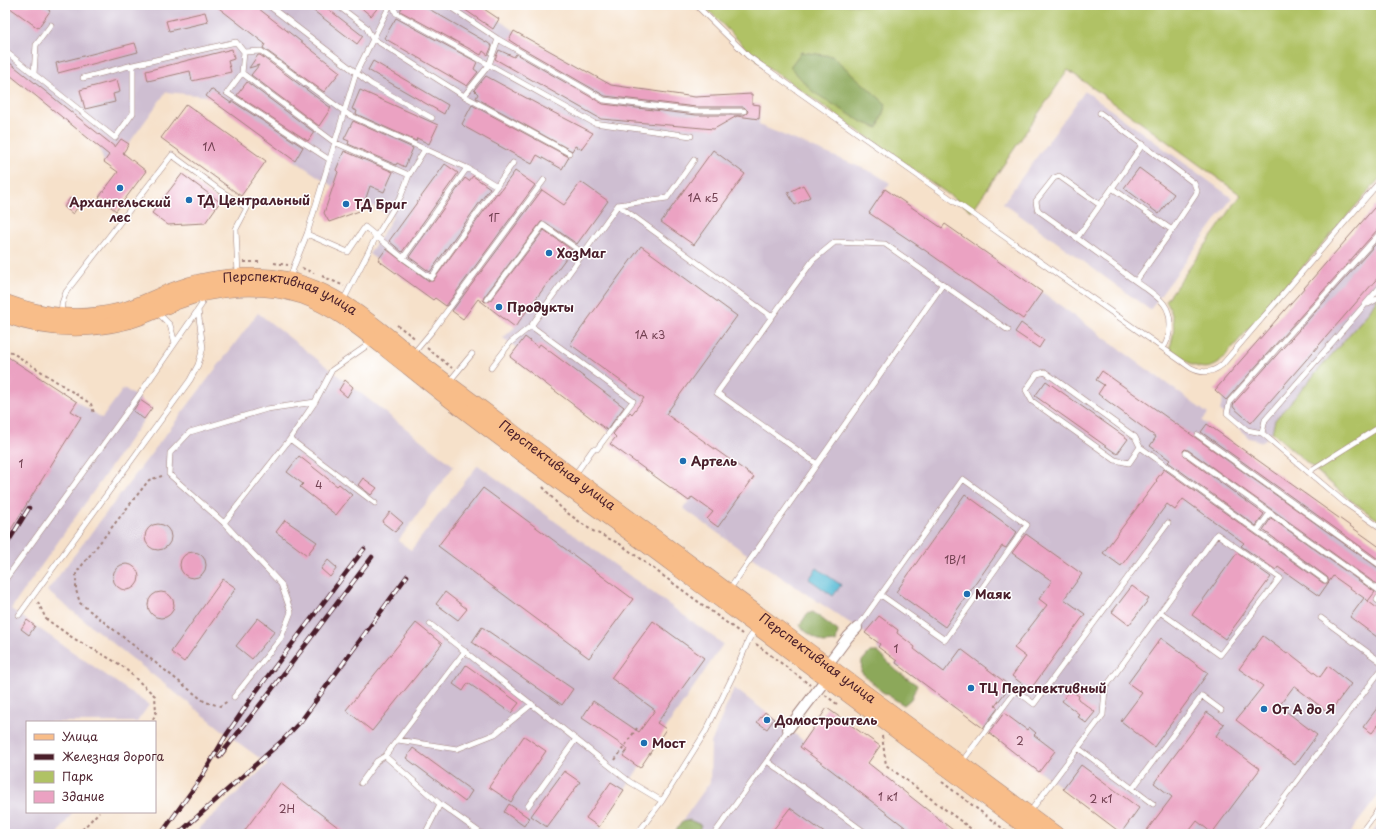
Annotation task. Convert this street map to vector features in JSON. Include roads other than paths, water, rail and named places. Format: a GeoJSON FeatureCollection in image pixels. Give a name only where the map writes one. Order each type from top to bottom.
{"type":"FeatureCollection","features":[{"type":"Feature","properties":{"kind":"main road","name":"Перспективная улица"},"geometry":{"type":"LineString","coordinates":[[5,302],[41,313],[61,322],[93,328],[139,318],[176,302],[238,282],[272,277],[305,284],[343,302],[362,315],[376,334]]}},
{"type":"Feature","properties":{"kind":"main road","name":"Перспективная улица"},"geometry":{"type":"LineString","coordinates":[[238,282],[301,296],[328,308],[376,334],[444,388],[533,463],[725,596]]}},
{"type":"Feature","properties":{"kind":"main road","name":"Перспективная улица"},"geometry":{"type":"LineString","coordinates":[[5,315],[39,326],[123,310],[172,291],[198,296]]}},
{"type":"Feature","properties":{"kind":"main road","name":"Перспективная улица"},"geometry":{"type":"LineString","coordinates":[[444,388],[574,477],[725,596],[757,628],[824,678],[957,768],[1025,819],[1046,831]]}},
{"type":"Feature","properties":{"kind":"street"},"geometry":{"type":"LineString","coordinates":[[788,729],[824,678],[848,637],[857,628]]}},
{"type":"Feature","properties":{"kind":"lane"},"geometry":{"type":"LineString","coordinates":[[268,5],[371,84],[432,118]]}},
{"type":"Feature","properties":{"kind":"lane"},"geometry":{"type":"LineString","coordinates":[[337,5],[366,27],[372,38],[464,96],[569,153]]}},
{"type":"Feature","properties":{"kind":"lane"},"geometry":{"type":"LineString","coordinates":[[290,280],[307,234],[356,73],[372,38],[390,5]]}},
{"type":"Feature","properties":{"kind":"lane"},"geometry":{"type":"LineString","coordinates":[[393,5],[396,13],[594,124],[691,136]]}},
{"type":"Feature","properties":{"kind":"lane"},"geometry":{"type":"LineString","coordinates":[[447,5],[498,39],[604,100],[696,112],[744,111]]}},
{"type":"Feature","properties":{"kind":"lane"},"geometry":{"type":"LineString","coordinates":[[696,5],[748,56],[1163,348],[1196,370],[1203,372],[1210,372],[1222,365],[1381,180]]}},
{"type":"Feature","properties":{"kind":"lane"},"geometry":{"type":"LineString","coordinates":[[34,74],[36,45],[51,25]]}},
{"type":"Feature","properties":{"kind":"lane"},"geometry":{"type":"LineString","coordinates":[[464,96],[489,65],[498,39]]}},
{"type":"Feature","properties":{"kind":"lane"},"geometry":{"type":"LineString","coordinates":[[83,78],[133,65],[236,42],[244,52],[242,73],[227,93],[330,160]]}},
{"type":"Feature","properties":{"kind":"lane"},"geometry":{"type":"LineString","coordinates":[[5,50],[115,138],[133,113],[133,65]]}},
{"type":"Feature","properties":{"kind":"lane"},"geometry":{"type":"LineString","coordinates":[[244,52],[261,51],[349,115],[467,168],[497,186]]}},
{"type":"Feature","properties":{"kind":"lane"},"geometry":{"type":"LineString","coordinates":[[242,73],[334,142],[409,174]]}},
{"type":"Feature","properties":{"kind":"lane"},"geometry":{"type":"LineString","coordinates":[[1100,113],[1194,183],[1196,187],[1196,194],[1136,281]]}},
{"type":"Feature","properties":{"kind":"lane"},"geometry":{"type":"LineString","coordinates":[[1077,238],[1143,144]]}},
{"type":"Feature","properties":{"kind":"lane"},"geometry":{"type":"LineString","coordinates":[[343,302],[376,237],[401,196],[409,174],[425,149]]}},
{"type":"Feature","properties":{"kind":"lane"},"geometry":{"type":"LineString","coordinates":[[61,322],[62,303],[66,292],[172,155],[218,189],[247,208],[236,229],[238,282]]}},
{"type":"Feature","properties":{"kind":"lane"},"geometry":{"type":"LineString","coordinates":[[491,368],[510,343],[531,326],[618,205],[667,198],[694,160]]}},
{"type":"Feature","properties":{"kind":"lane"},"geometry":{"type":"LineString","coordinates":[[307,234],[348,252],[365,227],[403,258],[431,278],[513,163]]}},
{"type":"Feature","properties":{"kind":"lane"},"geometry":{"type":"LineString","coordinates":[[403,258],[467,168]]}},
{"type":"Feature","properties":{"kind":"lane"},"geometry":{"type":"LineString","coordinates":[[1100,205],[1059,176],[1054,178],[1036,201],[1037,208],[1040,211],[1161,300],[1168,311],[1169,332],[1168,340],[1163,348]]}},
{"type":"Feature","properties":{"kind":"lane"},"geometry":{"type":"LineString","coordinates":[[408,360],[433,330],[544,180]]}},
{"type":"Feature","properties":{"kind":"lane"},"geometry":{"type":"LineString","coordinates":[[1112,188],[1172,230]]}},
{"type":"Feature","properties":{"kind":"lane"},"geometry":{"type":"LineString","coordinates":[[618,205],[772,317]]}},
{"type":"Feature","properties":{"kind":"lane"},"geometry":{"type":"LineString","coordinates":[[487,299],[543,225],[583,253]]}},
{"type":"Feature","properties":{"kind":"lane"},"geometry":{"type":"LineString","coordinates":[[1381,232],[1230,401],[1227,413],[1247,430],[1262,433],[1345,503],[1381,528]]}},
{"type":"Feature","properties":{"kind":"lane"},"geometry":{"type":"LineString","coordinates":[[817,464],[717,393],[813,260],[834,242],[885,244],[1008,330]]}},
{"type":"Feature","properties":{"kind":"lane"},"geometry":{"type":"LineString","coordinates":[[725,596],[943,284]]}},
{"type":"Feature","properties":{"kind":"lane"},"geometry":{"type":"LineString","coordinates":[[1262,433],[1265,420],[1381,286]]}},
{"type":"Feature","properties":{"kind":"lane"},"geometry":{"type":"LineString","coordinates":[[5,580],[137,398],[175,342],[198,296]]}},
{"type":"Feature","properties":{"kind":"lane"},"geometry":{"type":"LineString","coordinates":[[19,615],[190,380],[198,365],[203,348],[198,296]]}},
{"type":"Feature","properties":{"kind":"lane"},"geometry":{"type":"LineString","coordinates":[[1364,307],[1381,297]]}},
{"type":"Feature","properties":{"kind":"lane"},"geometry":{"type":"LineString","coordinates":[[156,311],[170,325],[175,342]]}},
{"type":"Feature","properties":{"kind":"lane"},"geometry":{"type":"LineString","coordinates":[[531,326],[632,401],[597,449],[593,449],[574,477]]}},
{"type":"Feature","properties":{"kind":"lane"},"geometry":{"type":"LineString","coordinates":[[224,523],[290,438],[315,402],[332,370],[365,347],[376,334]]}},
{"type":"Feature","properties":{"kind":"lane"},"geometry":{"type":"LineString","coordinates":[[444,388],[472,354]]}},
{"type":"Feature","properties":{"kind":"lane"},"geometry":{"type":"LineString","coordinates":[[1140,448],[1129,463],[1115,460],[1032,401],[1026,390],[1037,374],[1045,372],[1135,437],[1140,448],[1325,580]]}},
{"type":"Feature","properties":{"kind":"lane"},"geometry":{"type":"LineString","coordinates":[[234,697],[281,638],[291,612],[281,584],[224,523],[169,474],[170,453],[190,432],[268,409],[315,402]]}},
{"type":"Feature","properties":{"kind":"lane"},"geometry":{"type":"LineString","coordinates":[[1308,472],[1381,426]]}},
{"type":"Feature","properties":{"kind":"lane"},"geometry":{"type":"LineString","coordinates":[[1198,435],[1381,566]]}},
{"type":"Feature","properties":{"kind":"lane"},"geometry":{"type":"LineString","coordinates":[[290,438],[375,503]]}},
{"type":"Feature","properties":{"kind":"lane"},"geometry":{"type":"LineString","coordinates":[[1186,452],[1381,593],[1377,600],[1381,603]]}},
{"type":"Feature","properties":{"kind":"lane"},"geometry":{"type":"LineString","coordinates":[[857,628],[963,479],[1027,525],[945,640],[881,595]]}},
{"type":"Feature","properties":{"kind":"lane"},"geometry":{"type":"LineString","coordinates":[[1257,531],[1270,513]]}},
{"type":"Feature","properties":{"kind":"lane"},"geometry":{"type":"LineString","coordinates":[[957,768],[1016,690],[1034,704],[1168,523]]}},
{"type":"Feature","properties":{"kind":"lane"},"geometry":{"type":"LineString","coordinates":[[1025,819],[1103,715],[1105,688],[1160,612],[1217,534],[1280,578],[1220,655],[1160,612]]}},
{"type":"Feature","properties":{"kind":"lane"},"geometry":{"type":"LineString","coordinates":[[1321,618],[1381,662]]}},
{"type":"Feature","properties":{"kind":"lane"},"geometry":{"type":"LineString","coordinates":[[430,624],[630,782],[662,801]]}},
{"type":"Feature","properties":{"kind":"lane"},"geometry":{"type":"LineString","coordinates":[[637,834],[662,801],[706,732],[757,628]]}},
{"type":"Feature","properties":{"kind":"lane"},"geometry":{"type":"LineString","coordinates":[[361,783],[377,761],[385,756],[398,740],[465,651]]}},
{"type":"Feature","properties":{"kind":"lane"},"geometry":{"type":"LineString","coordinates":[[1257,834],[1381,670]]}},
{"type":"Feature","properties":{"kind":"lane"},"geometry":{"type":"LineString","coordinates":[[1132,788],[1202,696],[1222,710]]}},
{"type":"Feature","properties":{"kind":"lane"},"geometry":{"type":"LineString","coordinates":[[398,740],[457,749],[495,734],[532,704]]}},
{"type":"Feature","properties":{"kind":"lane"},"geometry":{"type":"LineString","coordinates":[[714,834],[767,762],[788,729]]}},
{"type":"Feature","properties":{"kind":"lane"},"geometry":{"type":"LineString","coordinates":[[528,806],[576,738]]}},
{"type":"Feature","properties":{"kind":"lane"},"geometry":{"type":"LineString","coordinates":[[1078,748],[1153,804]]}},
{"type":"Feature","properties":{"kind":"lane"},"geometry":{"type":"LineString","coordinates":[[385,756],[440,804],[482,834]]}},
{"type":"Feature","properties":{"kind":"lane"},"geometry":{"type":"LineString","coordinates":[[767,762],[867,834]]}},
{"type":"Feature","properties":{"kind":"lane"},"geometry":{"type":"LineString","coordinates":[[425,834],[440,804]]}},
{"type":"Feature","properties":{"kind":"lane"},"geometry":{"type":"LineString","coordinates":[[1360,834],[1381,806]]}},
{"type":"Feature","properties":{"kind":"water"},"geometry":{"type":"Polygon","coordinates":[[[817,568],[841,585],[833,596],[809,579],[817,568]]]}},
{"type":"Feature","properties":{"kind":"railway"},"geometry":{"type":"LineString","coordinates":[[5,547],[29,508]]}},
{"type":"Feature","properties":{"kind":"railway"},"geometry":{"type":"LineString","coordinates":[[161,834],[199,781],[227,734],[255,693],[364,549]]}},
{"type":"Feature","properties":{"kind":"railway"},"geometry":{"type":"LineString","coordinates":[[219,757],[372,557]]}},
{"type":"Feature","properties":{"kind":"railway"},"geometry":{"type":"LineString","coordinates":[[178,834],[283,740],[301,721],[407,576]]}},
{"type":"Feature","properties":{"kind":"place","name":"Архангельский лес"},"geometry":{"type":"Point","coordinates":[120,188]}},
{"type":"Feature","properties":{"kind":"place","name":"ТД Центральный"},"geometry":{"type":"Point","coordinates":[189,200]}},
{"type":"Feature","properties":{"kind":"place","name":"ТД Бриг"},"geometry":{"type":"Point","coordinates":[346,204]}},
{"type":"Feature","properties":{"kind":"place","name":"ХозМаг"},"geometry":{"type":"Point","coordinates":[549,253]}},
{"type":"Feature","properties":{"kind":"place","name":"Продукты"},"geometry":{"type":"Point","coordinates":[499,307]}},
{"type":"Feature","properties":{"kind":"place","name":"Артель"},"geometry":{"type":"Point","coordinates":[683,461]}},
{"type":"Feature","properties":{"kind":"place","name":"Маяк"},"geometry":{"type":"Point","coordinates":[967,594]}},
{"type":"Feature","properties":{"kind":"place","name":"ТЦ Перспективный"},"geometry":{"type":"Point","coordinates":[971,688]}},
{"type":"Feature","properties":{"kind":"place","name":"От А до Я"},"geometry":{"type":"Point","coordinates":[1264,709]}},
{"type":"Feature","properties":{"kind":"place","name":"Домостроитель"},"geometry":{"type":"Point","coordinates":[767,720]}},
{"type":"Feature","properties":{"kind":"place","name":"Мост"},"geometry":{"type":"Point","coordinates":[644,743]}}]}
